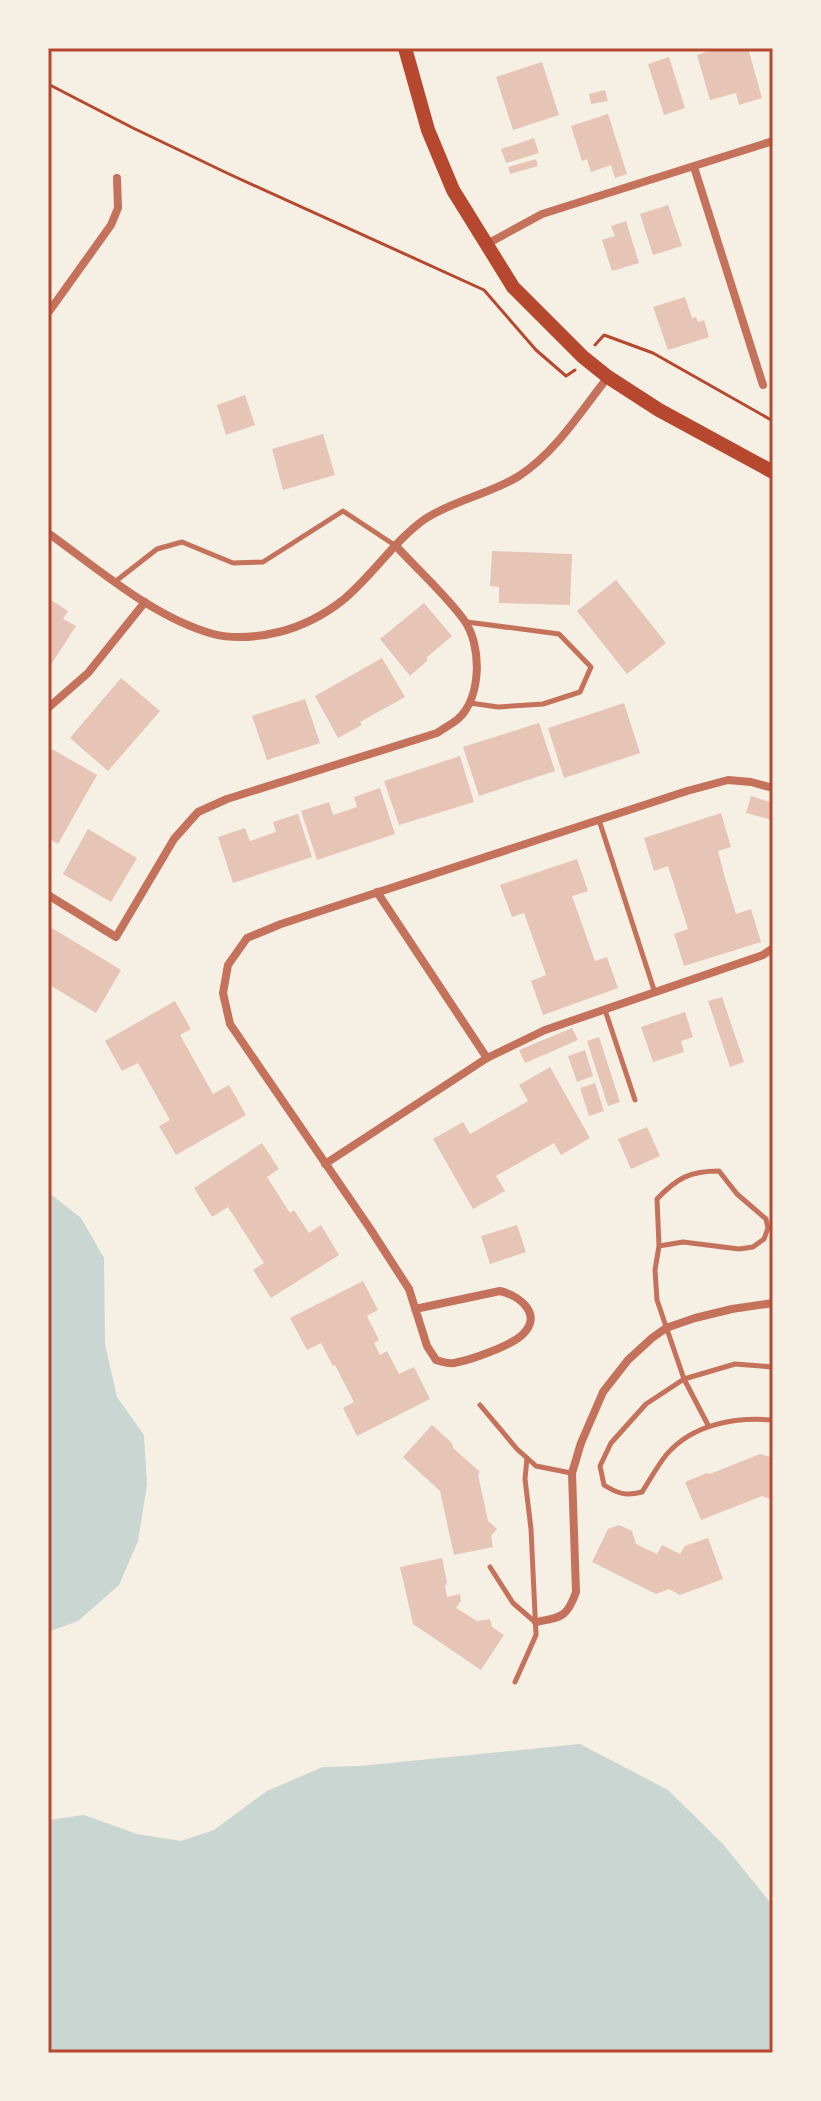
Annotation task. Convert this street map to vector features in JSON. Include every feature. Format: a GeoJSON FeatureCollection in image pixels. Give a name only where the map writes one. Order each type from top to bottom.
{"type":"FeatureCollection","features":[{"type":"Feature","properties":{"kind":"main road"},"geometry":{"type":"LineString","coordinates":[[405,48],[428,130],[453,190],[513,287],[583,357],[608,377],[659,410],[773,472]]}},
{"type":"Feature","properties":{"kind":"street"},"geometry":{"type":"LineString","coordinates":[[487,244],[542,214],[773,141]]}},
{"type":"Feature","properties":{"kind":"street"},"geometry":{"type":"LineString","coordinates":[[694,167],[763,385]]}},
{"type":"Feature","properties":{"kind":"street"},"geometry":{"type":"LineString","coordinates":[[48,313],[111,225],[118,208],[117,178]]}},
{"type":"Feature","properties":{"kind":"street"},"geometry":{"type":"LineString","coordinates":[[48,533],[145,602],[183,623],[215,634],[243,637],[295,628],[323,614],[345,598],[426,519],[517,477],[539,462],[608,377]]}},
{"type":"Feature","properties":{"kind":"street"},"geometry":{"type":"LineString","coordinates":[[48,895],[116,937],[174,839],[198,812],[227,799],[437,733],[459,718],[470,703],[478,672],[475,648],[466,622],[396,546]]}},
{"type":"Feature","properties":{"kind":"street"},"geometry":{"type":"LineString","coordinates":[[48,708],[88,673],[145,602]]}},
{"type":"Feature","properties":{"kind":"street"},"geometry":{"type":"LineString","coordinates":[[415,1309],[500,1291],[521,1300],[531,1315],[524,1333],[505,1346],[451,1364],[436,1360],[427,1346],[415,1309],[409,1289],[230,1024],[223,993],[228,965],[247,938],[281,924],[687,791],[728,780],[773,788]]}},
{"type":"Feature","properties":{"kind":"street"},"geometry":{"type":"LineString","coordinates":[[377,892],[487,1058]]}},
{"type":"Feature","properties":{"kind":"street"},"geometry":{"type":"LineString","coordinates":[[325,1164],[487,1058],[545,1030],[763,955],[773,948]]}},
{"type":"Feature","properties":{"kind":"street"},"geometry":{"type":"LineString","coordinates":[[536,1622],[557,1619],[570,1610],[576,1592],[572,1473],[603,1392],[628,1360],[666,1328],[707,1315],[773,1303]]}},
{"type":"Feature","properties":{"kind":"lane"},"geometry":{"type":"LineString","coordinates":[[116,581],[157,549],[182,542],[233,563],[263,562],[343,511],[396,546]]}},
{"type":"Feature","properties":{"kind":"lane"},"geometry":{"type":"LineString","coordinates":[[466,622],[559,634],[591,667],[580,692],[543,704],[498,707],[470,703]]}},
{"type":"Feature","properties":{"kind":"lane"},"geometry":{"type":"LineString","coordinates":[[599,820],[655,993]]}},
{"type":"Feature","properties":{"kind":"lane"},"geometry":{"type":"LineString","coordinates":[[605,1010],[635,1100]]}},
{"type":"Feature","properties":{"kind":"lane"},"geometry":{"type":"LineString","coordinates":[[659,1246],[683,1242],[739,1249],[753,1247],[764,1239],[768,1228],[766,1219],[737,1194],[719,1171],[689,1174],[671,1184],[657,1199],[657,1300],[684,1379],[708,1425]]}},
{"type":"Feature","properties":{"kind":"lane"},"geometry":{"type":"LineString","coordinates":[[773,1367],[735,1364],[684,1379],[646,1404],[611,1443],[600,1466],[604,1485],[627,1495],[642,1492],[668,1453],[691,1434],[708,1425],[773,1420]]}},
{"type":"Feature","properties":{"kind":"lane"},"geometry":{"type":"LineString","coordinates":[[480,1405],[517,1449],[536,1466],[572,1473]]}},
{"type":"Feature","properties":{"kind":"lane"},"geometry":{"type":"LineString","coordinates":[[515,1682],[536,1635],[531,1529],[525,1479],[527,1458]]}},
{"type":"Feature","properties":{"kind":"lane"},"geometry":{"type":"LineString","coordinates":[[490,1567],[513,1603],[536,1622]]}},
{"type":"Feature","properties":{"kind":"path"},"geometry":{"type":"LineString","coordinates":[[48,84],[229,174],[484,290],[536,350],[566,376],[573,372]]}},
{"type":"Feature","properties":{"kind":"path"},"geometry":{"type":"LineString","coordinates":[[598,342],[604,335],[653,353],[773,421]]}},
{"type":"Feature","properties":{"kind":"shaded area"},"geometry":{"type":"Polygon","coordinates":[[[48,1192],[81,1218],[104,1258],[105,1344],[117,1397],[144,1435],[147,1485],[138,1541],[119,1585],[78,1621],[48,1632],[48,1192]]]}},
{"type":"Feature","properties":{"kind":"shaded area"},"geometry":{"type":"Polygon","coordinates":[[[580,1744],[668,1790],[723,1844],[773,1906],[773,2053],[48,2053],[48,1820],[84,1815],[137,1834],[181,1841],[214,1830],[267,1791],[323,1767],[580,1744]]]}},
{"type":"Feature","properties":{"kind":"building"},"geometry":{"type":"Polygon","coordinates":[[[719,48],[748,48],[762,98],[739,105],[736,93],[710,100],[697,55],[719,48]]]}},
{"type":"Feature","properties":{"kind":"building"},"geometry":{"type":"Polygon","coordinates":[[[669,57],[685,108],[664,115],[648,64],[669,57]]]}},
{"type":"Feature","properties":{"kind":"building"},"geometry":{"type":"Polygon","coordinates":[[[542,62],[559,115],[513,130],[496,77],[542,62]]]}},
{"type":"Feature","properties":{"kind":"building"},"geometry":{"type":"Polygon","coordinates":[[[605,90],[608,101],[591,104],[589,94],[605,90]]]}},
{"type":"Feature","properties":{"kind":"building"},"geometry":{"type":"Polygon","coordinates":[[[608,114],[627,174],[615,178],[611,165],[591,172],[587,159],[582,161],[571,126],[608,114]]]}},
{"type":"Feature","properties":{"kind":"building"},"geometry":{"type":"Polygon","coordinates":[[[534,138],[539,153],[506,163],[501,149],[534,138]]]}},
{"type":"Feature","properties":{"kind":"building"},"geometry":{"type":"Polygon","coordinates":[[[536,159],[538,166],[510,174],[508,167],[536,159]]]}},
{"type":"Feature","properties":{"kind":"building"},"geometry":{"type":"Polygon","coordinates":[[[668,205],[682,246],[653,255],[640,214],[668,205]]]}},
{"type":"Feature","properties":{"kind":"building"},"geometry":{"type":"Polygon","coordinates":[[[626,221],[639,263],[612,271],[602,240],[615,236],[611,226],[626,221]]]}},
{"type":"Feature","properties":{"kind":"building"},"geometry":{"type":"Polygon","coordinates":[[[685,297],[692,318],[696,317],[698,322],[704,320],[709,337],[668,350],[653,307],[685,297]]]}},
{"type":"Feature","properties":{"kind":"building"},"geometry":{"type":"Polygon","coordinates":[[[245,395],[255,425],[226,435],[217,405],[245,395]]]}},
{"type":"Feature","properties":{"kind":"building"},"geometry":{"type":"Polygon","coordinates":[[[323,434],[335,475],[283,490],[272,449],[323,434]]]}},
{"type":"Feature","properties":{"kind":"building"},"geometry":{"type":"Polygon","coordinates":[[[492,551],[572,554],[570,605],[499,603],[499,587],[490,586],[492,551]]]}},
{"type":"Feature","properties":{"kind":"building"},"geometry":{"type":"Polygon","coordinates":[[[616,580],[666,643],[627,674],[577,611],[616,580]]]}},
{"type":"Feature","properties":{"kind":"building"},"geometry":{"type":"Polygon","coordinates":[[[48,598],[68,611],[63,619],[76,626],[50,666],[48,664],[48,598]]]}},
{"type":"Feature","properties":{"kind":"building"},"geometry":{"type":"Polygon","coordinates":[[[424,603],[452,636],[410,676],[380,639],[424,603]]]}},
{"type":"Feature","properties":{"kind":"building"},"geometry":{"type":"Polygon","coordinates":[[[382,658],[405,697],[338,738],[315,696],[382,658]]]}},
{"type":"Feature","properties":{"kind":"building"},"geometry":{"type":"Polygon","coordinates":[[[121,678],[160,711],[108,771],[70,738],[121,678]]]}},
{"type":"Feature","properties":{"kind":"building"},"geometry":{"type":"Polygon","coordinates":[[[305,699],[320,743],[267,760],[252,716],[305,699]]]}},
{"type":"Feature","properties":{"kind":"building"},"geometry":{"type":"Polygon","coordinates":[[[624,703],[640,753],[564,778],[548,728],[624,703]]]}},
{"type":"Feature","properties":{"kind":"building"},"geometry":{"type":"Polygon","coordinates":[[[539,723],[555,771],[479,796],[463,747],[539,723]]]}},
{"type":"Feature","properties":{"kind":"building"},"geometry":{"type":"Polygon","coordinates":[[[52,749],[97,775],[58,844],[48,838],[48,756],[52,749]]]}},
{"type":"Feature","properties":{"kind":"building"},"geometry":{"type":"Polygon","coordinates":[[[460,756],[474,802],[399,825],[384,781],[460,756]]]}},
{"type":"Feature","properties":{"kind":"building"},"geometry":{"type":"Polygon","coordinates":[[[380,788],[395,834],[317,860],[301,811],[329,802],[333,815],[357,807],[354,797],[380,788]]]}},
{"type":"Feature","properties":{"kind":"building"},"geometry":{"type":"Polygon","coordinates":[[[751,796],[773,803],[772,820],[746,813],[751,796]]]}},
{"type":"Feature","properties":{"kind":"building"},"geometry":{"type":"Polygon","coordinates":[[[721,813],[731,847],[718,851],[736,914],[751,909],[761,942],[684,966],[674,934],[688,929],[668,866],[654,871],[644,838],[721,813]]]}},
{"type":"Feature","properties":{"kind":"building"},"geometry":{"type":"Polygon","coordinates":[[[298,814],[312,857],[233,883],[218,837],[245,828],[250,841],[276,832],[273,822],[298,814]]]}},
{"type":"Feature","properties":{"kind":"building"},"geometry":{"type":"Polygon","coordinates":[[[88,829],[137,858],[111,902],[63,874],[88,829]]]}},
{"type":"Feature","properties":{"kind":"building"},"geometry":{"type":"Polygon","coordinates":[[[577,859],[588,891],[572,896],[595,961],[607,957],[618,988],[543,1015],[531,981],[546,975],[524,913],[512,917],[500,885],[577,859]]]}},
{"type":"Feature","properties":{"kind":"building"},"geometry":{"type":"Polygon","coordinates":[[[52,928],[121,970],[96,1013],[48,984],[48,934],[52,928]]]}},
{"type":"Feature","properties":{"kind":"building"},"geometry":{"type":"Polygon","coordinates":[[[722,997],[744,1062],[730,1067],[708,1001],[722,997]]]}},
{"type":"Feature","properties":{"kind":"building"},"geometry":{"type":"Polygon","coordinates":[[[175,1001],[191,1029],[180,1035],[213,1094],[229,1085],[246,1115],[176,1155],[159,1126],[170,1120],[138,1063],[122,1071],[105,1041],[175,1001]]]}},
{"type":"Feature","properties":{"kind":"building"},"geometry":{"type":"Polygon","coordinates":[[[685,1012],[693,1037],[681,1041],[684,1052],[653,1062],[641,1027],[685,1012]]]}},
{"type":"Feature","properties":{"kind":"building"},"geometry":{"type":"Polygon","coordinates":[[[572,1028],[578,1040],[525,1063],[519,1050],[572,1028]]]}},
{"type":"Feature","properties":{"kind":"building"},"geometry":{"type":"Polygon","coordinates":[[[599,1037],[620,1102],[608,1106],[587,1041],[599,1037]]]}},
{"type":"Feature","properties":{"kind":"building"},"geometry":{"type":"Polygon","coordinates":[[[585,1050],[593,1076],[577,1082],[568,1056],[585,1050]]]}},
{"type":"Feature","properties":{"kind":"building"},"geometry":{"type":"Polygon","coordinates":[[[550,1067],[590,1138],[561,1155],[554,1143],[496,1176],[505,1191],[473,1209],[433,1139],[463,1122],[470,1134],[528,1101],[519,1085],[550,1067]]]}},
{"type":"Feature","properties":{"kind":"building"},"geometry":{"type":"Polygon","coordinates":[[[595,1083],[604,1111],[589,1116],[580,1088],[595,1083]]]}},
{"type":"Feature","properties":{"kind":"building"},"geometry":{"type":"Polygon","coordinates":[[[647,1127],[660,1156],[631,1169],[618,1139],[647,1127]]]}},
{"type":"Feature","properties":{"kind":"building"},"geometry":{"type":"Polygon","coordinates":[[[262,1143],[279,1169],[267,1177],[290,1213],[294,1210],[309,1233],[321,1225],[339,1255],[271,1298],[253,1270],[264,1263],[228,1207],[212,1217],[194,1188],[262,1143]]]}},
{"type":"Feature","properties":{"kind":"building"},"geometry":{"type":"Polygon","coordinates":[[[517,1225],[526,1252],[490,1264],[481,1236],[517,1225]]]}},
{"type":"Feature","properties":{"kind":"building"},"geometry":{"type":"Polygon","coordinates":[[[363,1281],[378,1310],[367,1316],[379,1340],[374,1343],[380,1355],[387,1351],[399,1374],[414,1367],[430,1399],[357,1436],[343,1408],[354,1402],[335,1365],[321,1343],[307,1350],[290,1318],[363,1281]]]}},
{"type":"Feature","properties":{"kind":"building"},"geometry":{"type":"Polygon","coordinates":[[[432,1425],[480,1472],[488,1521],[497,1529],[491,1536],[493,1547],[454,1555],[440,1491],[403,1457],[432,1425]]]}},
{"type":"Feature","properties":{"kind":"building"},"geometry":{"type":"Polygon","coordinates":[[[760,1454],[773,1458],[773,1500],[762,1496],[701,1520],[685,1482],[760,1454]]]}},
{"type":"Feature","properties":{"kind":"building"},"geometry":{"type":"Polygon","coordinates":[[[619,1525],[632,1531],[636,1544],[657,1554],[662,1545],[680,1554],[685,1546],[708,1538],[723,1579],[680,1595],[669,1589],[656,1594],[592,1562],[608,1529],[619,1525]]]}},
{"type":"Feature","properties":{"kind":"building"},"geometry":{"type":"Polygon","coordinates":[[[442,1558],[447,1597],[460,1594],[461,1601],[456,1608],[477,1621],[490,1619],[492,1627],[504,1635],[481,1670],[413,1624],[400,1567],[442,1558]]]}}]}
